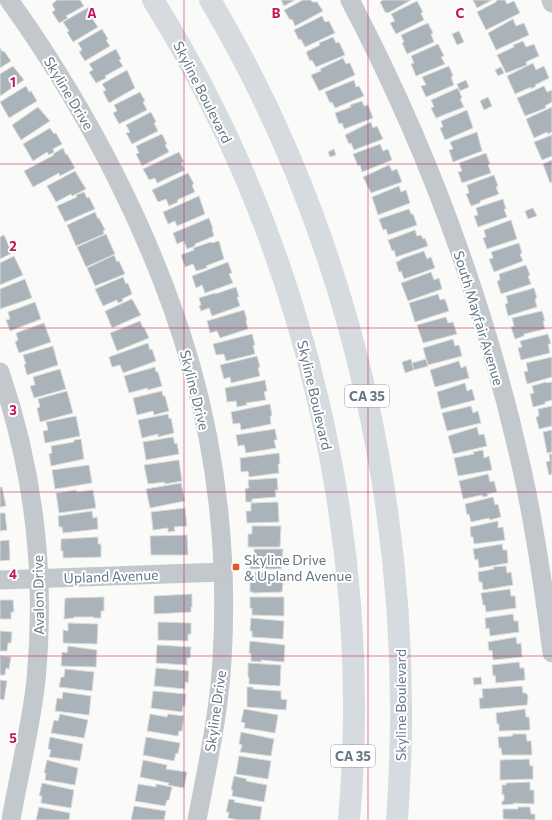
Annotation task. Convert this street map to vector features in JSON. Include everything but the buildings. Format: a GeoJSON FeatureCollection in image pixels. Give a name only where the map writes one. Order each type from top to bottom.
{"type":"FeatureCollection","features":[{"type":"Feature","properties":{"kind":"main road","name":"Skyline Boulevard"},"geometry":{"type":"LineString","coordinates":[[153,0],[204,91],[247,183],[282,275],[302,340],[318,406],[338,505],[349,606],[353,666],[352,773],[349,820]]}},
{"type":"Feature","properties":{"kind":"main road","name":"Skyline Boulevard"},"geometry":{"type":"LineString","coordinates":[[210,0],[250,73],[293,164],[329,260],[365,388],[384,486],[394,554],[401,655],[402,723],[402,756],[397,820]]}},
{"type":"Feature","properties":{"kind":"street","name":"Skyline Drive"},"geometry":{"type":"LineString","coordinates":[[9,0],[43,49],[92,131],[131,209],[164,288],[189,360],[202,407],[215,488],[223,572],[223,640],[218,702],[197,820]]}},
{"type":"Feature","properties":{"kind":"street","name":"South Mayfair Avenue"},"geometry":{"type":"LineString","coordinates":[[350,0],[372,42],[409,122],[471,284],[504,397],[521,466],[548,593],[552,653]]}},
{"type":"Feature","properties":{"kind":"street","name":"Avalon Drive"},"geometry":{"type":"LineString","coordinates":[[0,372],[17,427],[25,463],[37,535],[40,578],[40,612],[36,681],[11,820]]}},
{"type":"Feature","properties":{"kind":"street","name":"Upland Avenue"},"geometry":{"type":"LineString","coordinates":[[0,580],[223,572]]}},
{"type":"Feature","properties":{"kind":"place","name":"Skyline Drive & Upland Avenue"},"geometry":{"type":"Point","coordinates":[236,567]}}]}
